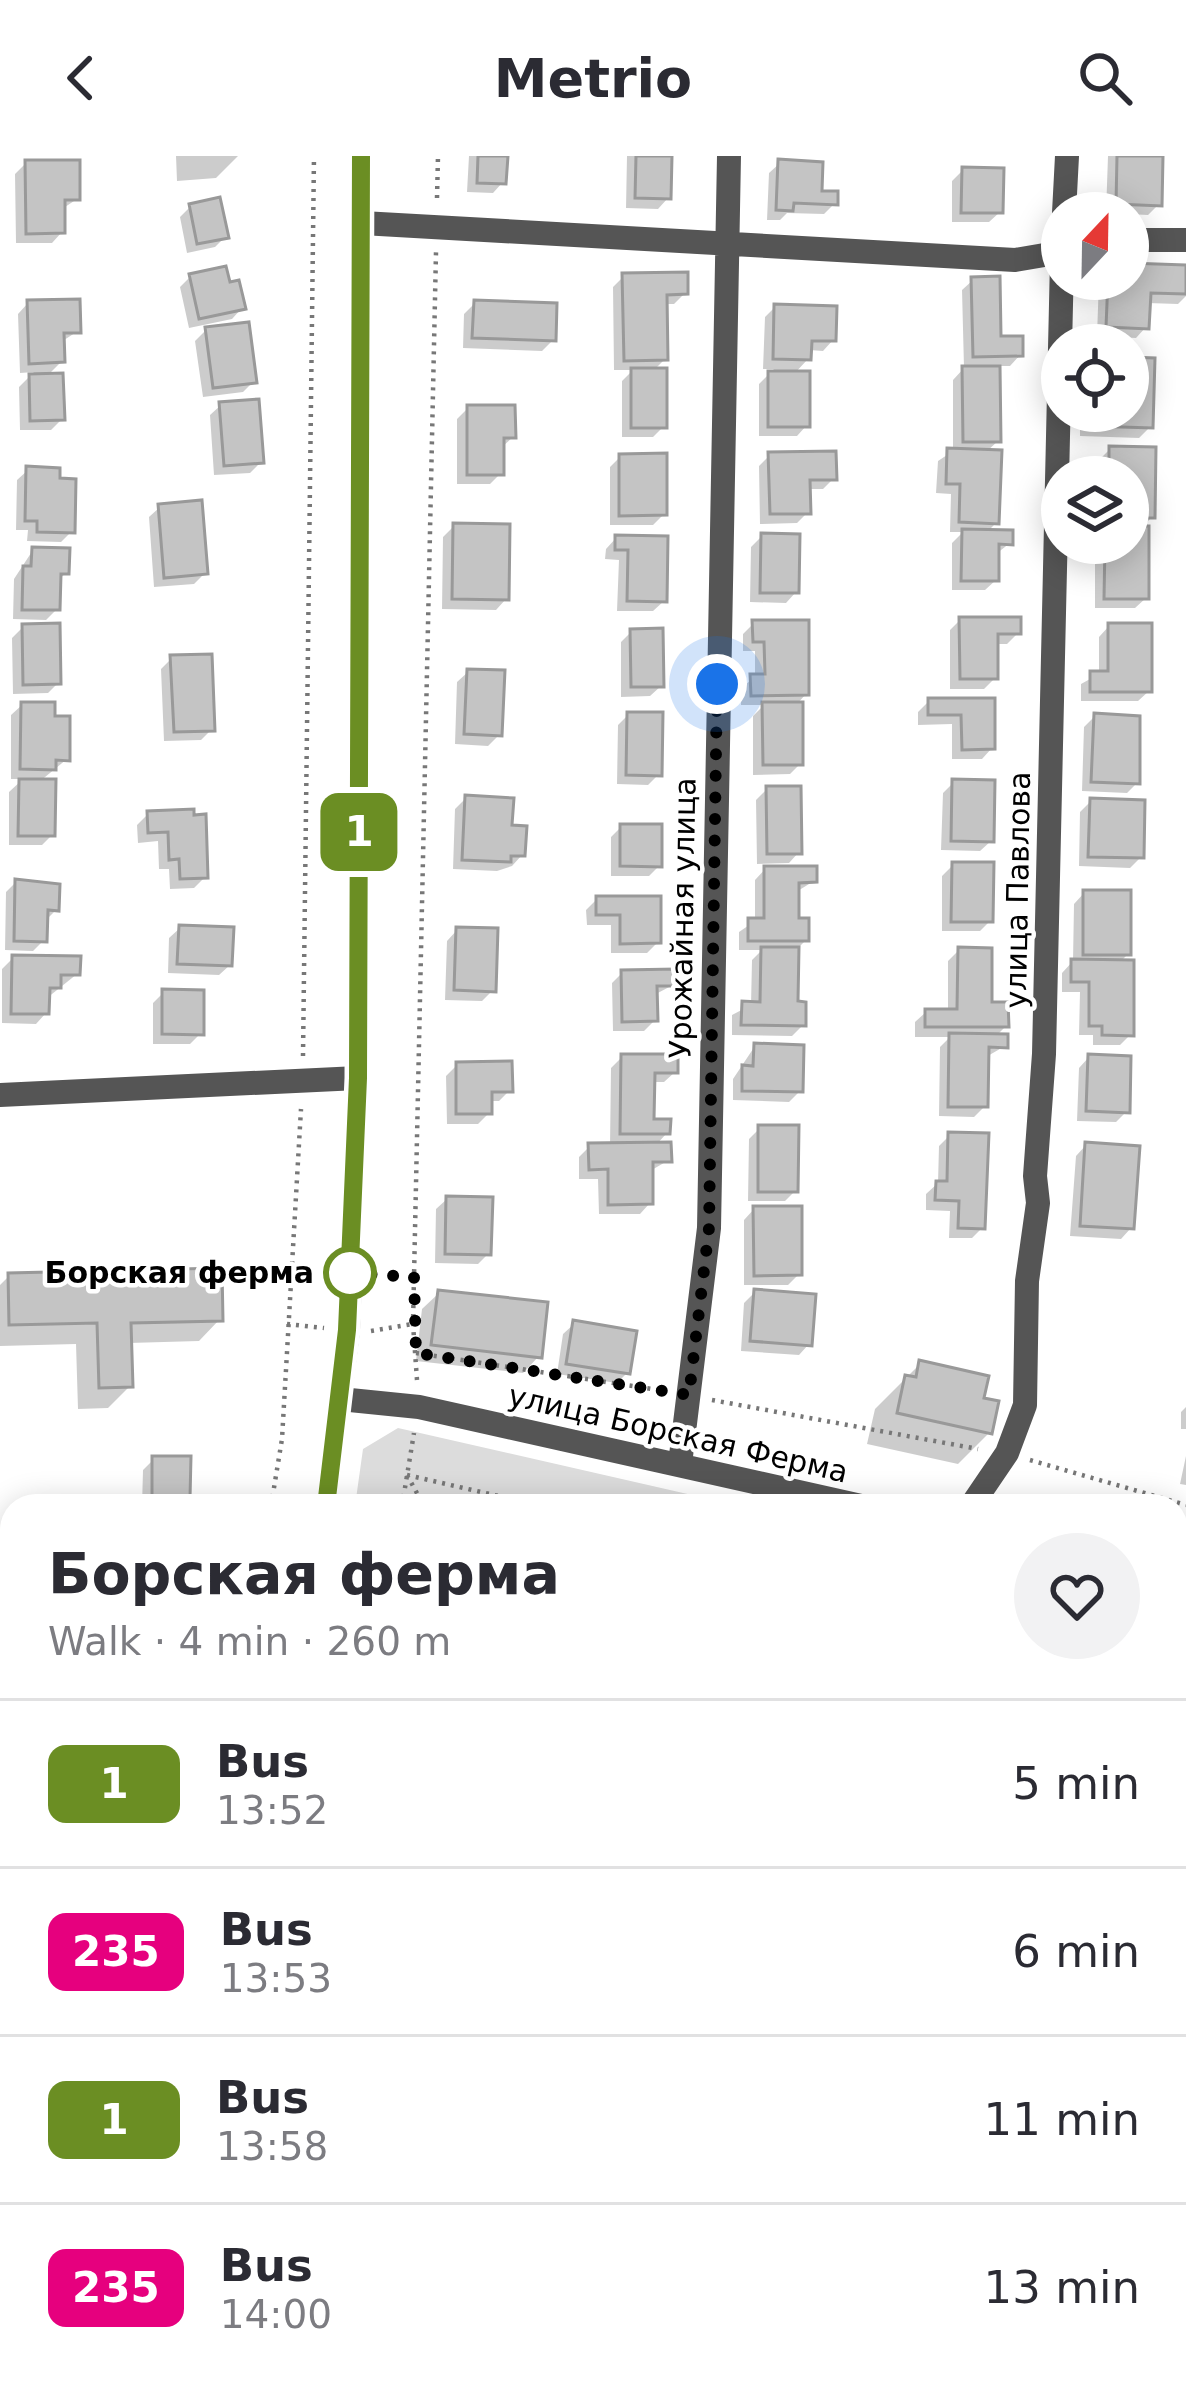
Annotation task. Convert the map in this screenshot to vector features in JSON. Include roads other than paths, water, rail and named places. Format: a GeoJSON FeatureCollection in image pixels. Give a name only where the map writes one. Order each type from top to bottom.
{"type":"FeatureCollection","features":[{"type":"Feature","properties":{"kind":"street"},"geometry":{"type":"LineString","coordinates":[[328,1494],[340,1399],[358,1078],[361,156]]}},
{"type":"Feature","properties":{"kind":"street","name":"Урожайная улица"},"geometry":{"type":"LineString","coordinates":[[680,1464],[709,1228],[720,457],[728,391],[722,338],[729,156]]}},
{"type":"Feature","properties":{"kind":"street"},"geometry":{"type":"LineString","coordinates":[[1065,192],[1067,156]]}},
{"type":"Feature","properties":{"kind":"street"},"geometry":{"type":"LineString","coordinates":[[362,223],[729,246],[1041,258]]}},
{"type":"Feature","properties":{"kind":"street"},"geometry":{"type":"LineString","coordinates":[[1149,240],[1186,240]]}},
{"type":"Feature","properties":{"kind":"street","name":"улица Павлова"},"geometry":{"type":"LineString","coordinates":[[979,1494],[1006,1453],[1025,1405],[1028,1281],[1038,1203],[1061,300]]}},
{"type":"Feature","properties":{"kind":"street"},"geometry":{"type":"LineString","coordinates":[[0,1095],[358,1078]]}},
{"type":"Feature","properties":{"kind":"street","name":"улица Борская Ферма"},"geometry":{"type":"LineString","coordinates":[[340,1399],[419,1407],[809,1494]]}},
{"type":"Feature","properties":{"kind":"place","name":"Борская ферма"},"geometry":{"type":"Point","coordinates":[350,1273]}}]}
